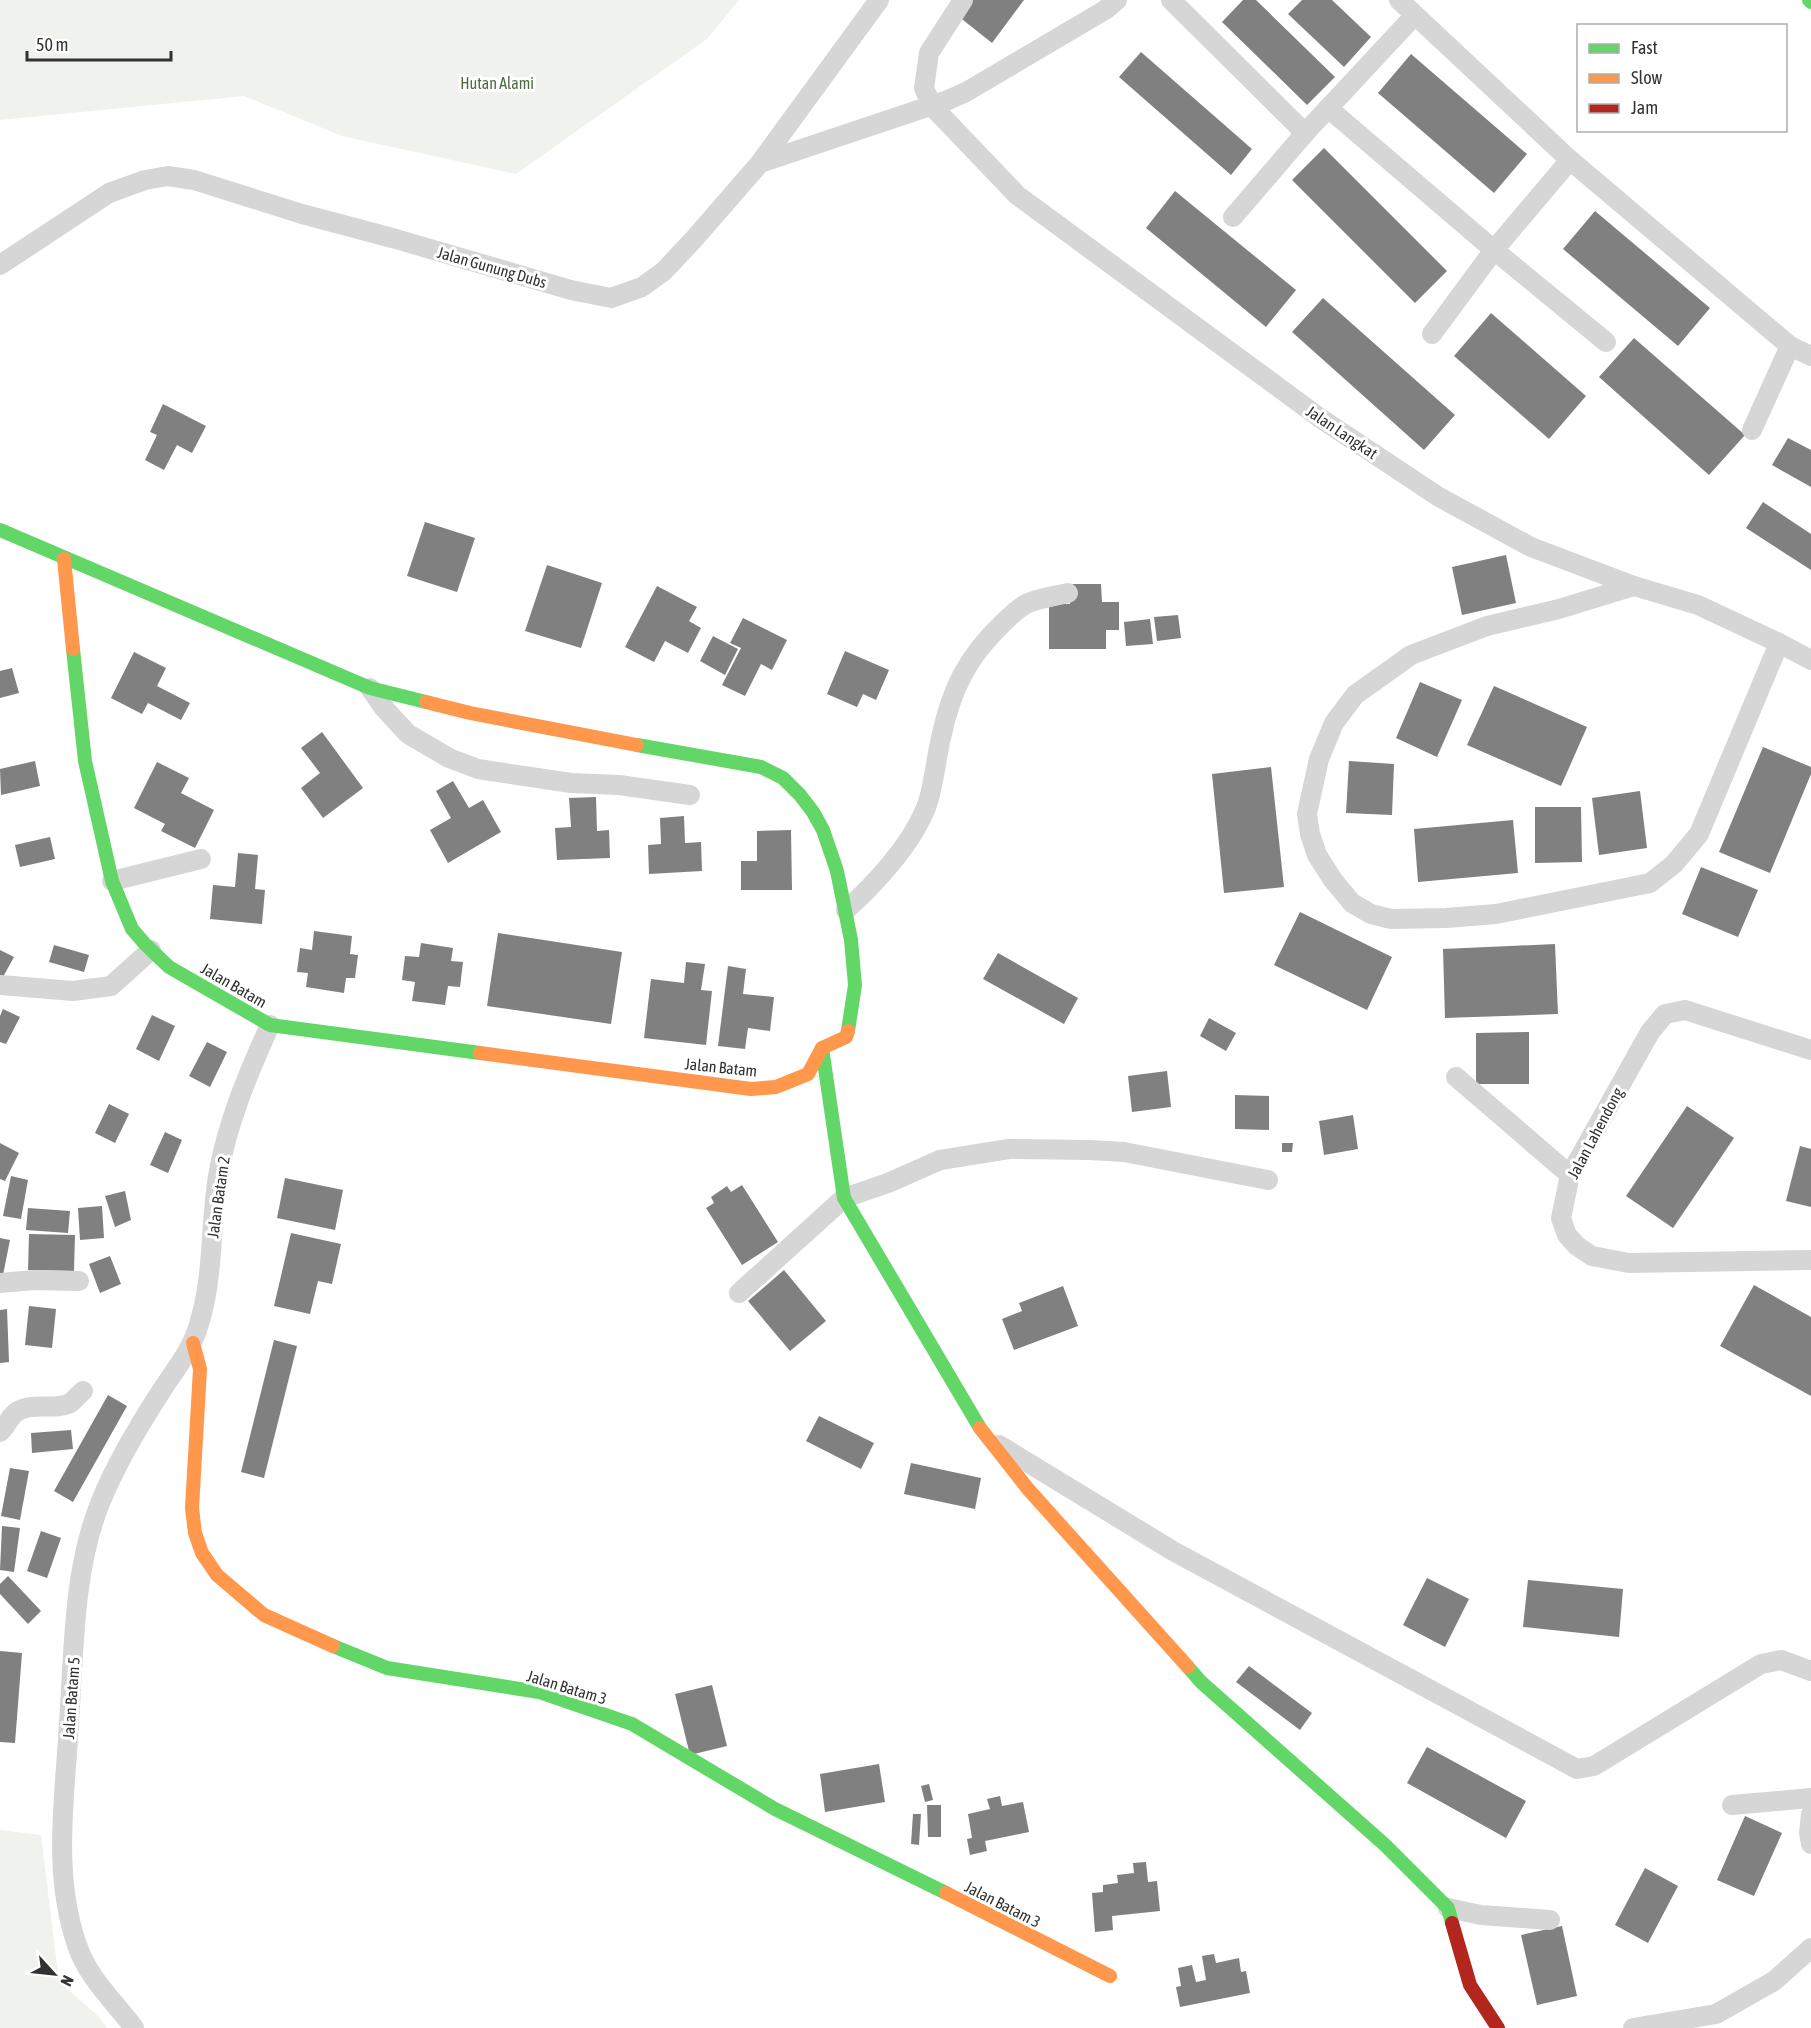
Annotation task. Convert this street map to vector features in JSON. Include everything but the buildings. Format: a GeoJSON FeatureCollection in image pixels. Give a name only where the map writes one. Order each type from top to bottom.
{"type":"FeatureCollection","features":[{"type":"Feature","properties":{"kind":"street","name":"Jalan Gunung Dubs"},"geometry":{"type":"LineString","coordinates":[[0,265],[109,193],[145,180],[168,176],[194,180],[302,214],[571,290],[610,298],[642,287],[664,271],[760,163],[879,0]]}},
{"type":"Feature","properties":{"kind":"street"},"geometry":{"type":"LineString","coordinates":[[932,106],[924,88],[929,53],[963,0]]}},
{"type":"Feature","properties":{"kind":"street"},"geometry":{"type":"LineString","coordinates":[[760,163],[932,106],[966,92],[1106,10],[1117,0]]}},
{"type":"Feature","properties":{"kind":"street"},"geometry":{"type":"LineString","coordinates":[[1171,0],[1305,133]]}},
{"type":"Feature","properties":{"kind":"street"},"geometry":{"type":"LineString","coordinates":[[1399,0],[1570,160],[1790,346],[1811,356]]}},
{"type":"Feature","properties":{"kind":"street"},"geometry":{"type":"LineString","coordinates":[[1233,217],[1305,133],[1415,15]]}},
{"type":"Feature","properties":{"kind":"street","name":"Jalan Langkat"},"geometry":{"type":"LineString","coordinates":[[932,106],[1017,195],[1320,418],[1439,497],[1530,547],[1634,586],[1698,605],[1811,660]]}},
{"type":"Feature","properties":{"kind":"street"},"geometry":{"type":"LineString","coordinates":[[1328,108],[1606,342]]}},
{"type":"Feature","properties":{"kind":"street"},"geometry":{"type":"LineString","coordinates":[[1432,334],[1494,250],[1570,160]]}},
{"type":"Feature","properties":{"kind":"street"},"geometry":{"type":"LineString","coordinates":[[1752,430],[1790,346]]}},
{"type":"Feature","properties":{"kind":"street"},"geometry":{"type":"LineString","coordinates":[[0,530],[370,688],[470,713],[761,767],[784,779],[807,804],[821,827],[838,869],[853,953],[856,991],[846,1038],[822,1048],[844,1198],[960,1396],[987,1437],[1028,1489],[1201,1682],[1385,1845],[1448,1908],[1470,1985],[1498,2028]]}},
{"type":"Feature","properties":{"kind":"street","name":"Jalan Batam"},"geometry":{"type":"LineString","coordinates":[[64,559],[85,761],[112,881],[132,929],[169,967],[270,1025],[751,1089],[776,1087],[808,1074],[822,1048]]}},
{"type":"Feature","properties":{"kind":"street"},"geometry":{"type":"LineString","coordinates":[[1634,586],[1559,609],[1487,626],[1411,655],[1355,695],[1334,723],[1319,759],[1307,814],[1310,834],[1317,855],[1333,880],[1352,903],[1371,914],[1390,920],[1446,918],[1496,914],[1650,883],[1674,864],[1699,834],[1779,643]]}},
{"type":"Feature","properties":{"kind":"street"},"geometry":{"type":"LineString","coordinates":[[846,910],[867,892],[887,867],[908,839],[926,809],[941,734],[954,688],[968,663],[984,641],[1027,603],[1068,593]]}},
{"type":"Feature","properties":{"kind":"street"},"geometry":{"type":"LineString","coordinates":[[370,688],[384,708],[408,734],[449,758],[478,770],[572,783],[619,785],[690,795]]}},
{"type":"Feature","properties":{"kind":"street"},"geometry":{"type":"LineString","coordinates":[[112,881],[201,859]]}},
{"type":"Feature","properties":{"kind":"street"},"geometry":{"type":"LineString","coordinates":[[0,985],[73,991],[111,986],[151,950]]}},
{"type":"Feature","properties":{"kind":"street","name":"Jalan Lahendong"},"geometry":{"type":"LineString","coordinates":[[1811,1050],[1685,1010],[1665,1014],[1650,1032],[1570,1175],[1561,1218],[1567,1235],[1577,1246],[1592,1256],[1611,1261],[1637,1264],[1811,1260]]}},
{"type":"Feature","properties":{"kind":"street","name":"Jalan Batam 2"},"geometry":{"type":"LineString","coordinates":[[176,1370],[193,1343],[205,1301],[218,1176],[228,1133],[244,1083],[270,1025]]}},
{"type":"Feature","properties":{"kind":"street"},"geometry":{"type":"LineString","coordinates":[[1456,1077],[1570,1175]]}},
{"type":"Feature","properties":{"kind":"street"},"geometry":{"type":"LineString","coordinates":[[739,1293],[844,1198],[888,1183],[940,1160],[1009,1149],[1124,1152],[1268,1180]]}},
{"type":"Feature","properties":{"kind":"street"},"geometry":{"type":"LineString","coordinates":[[0,1283],[34,1280],[79,1281]]}},
{"type":"Feature","properties":{"kind":"street","name":"Jalan Batam 3"},"geometry":{"type":"LineString","coordinates":[[193,1343],[200,1369],[192,1489],[195,1533],[202,1553],[217,1575],[264,1615],[294,1630],[387,1668],[539,1692],[632,1724],[775,1809],[1110,1976]]}},
{"type":"Feature","properties":{"kind":"street","name":"Jalan Batam 5"},"geometry":{"type":"LineString","coordinates":[[134,2028],[88,1968],[74,1934],[66,1906],[61,1850],[63,1790],[76,1620],[92,1527],[101,1500],[125,1455],[176,1370]]}},
{"type":"Feature","properties":{"kind":"street"},"geometry":{"type":"LineString","coordinates":[[0,1432],[9,1424],[13,1414],[20,1409],[65,1406],[84,1391]]}},
{"type":"Feature","properties":{"kind":"street"},"geometry":{"type":"LineString","coordinates":[[987,1437],[1173,1551],[1577,1769],[1594,1766],[1761,1664],[1782,1660],[1811,1671]]}},
{"type":"Feature","properties":{"kind":"street"},"geometry":{"type":"LineString","coordinates":[[1732,1805],[1811,1798]]}},
{"type":"Feature","properties":{"kind":"street"},"geometry":{"type":"LineString","coordinates":[[1811,1814],[1811,1844]]}},
{"type":"Feature","properties":{"kind":"street"},"geometry":{"type":"LineString","coordinates":[[1448,1908],[1481,1915],[1550,1920]]}},
{"type":"Feature","properties":{"kind":"street"},"geometry":{"type":"LineString","coordinates":[[1633,2028],[1716,2014],[1774,1980],[1811,1948]]}},
{"type":"Feature","properties":{"kind":"green space","name":"Hutan Alami"},"geometry":{"type":"Polygon","coordinates":[[[0,0],[739,0],[707,39],[516,174],[342,136],[244,96],[0,120],[0,0]]]}},
{"type":"Feature","properties":{"kind":"green space"},"geometry":{"type":"Polygon","coordinates":[[[0,1830],[41,1835],[59,1982],[97,2015],[107,2028],[0,2028],[0,1830]]]}},
{"type":"Feature","properties":{"kind":"traffic: fast"},"geometry":{"type":"LineString","coordinates":[[0,530],[370,688],[426,702]]}},
{"type":"Feature","properties":{"kind":"traffic: fast"},"geometry":{"type":"LineString","coordinates":[[73,649],[85,761],[112,881],[132,929],[145,944],[169,967],[270,1025],[480,1053]]}},
{"type":"Feature","properties":{"kind":"traffic: fast"},"geometry":{"type":"LineString","coordinates":[[637,745],[761,767],[783,778],[813,812],[823,830],[837,871],[851,940],[855,985],[848,1031]]}},
{"type":"Feature","properties":{"kind":"traffic: fast"},"geometry":{"type":"LineString","coordinates":[[822,1048],[844,1198],[980,1428]]}},
{"type":"Feature","properties":{"kind":"traffic: fast"},"geometry":{"type":"LineString","coordinates":[[333,1646],[387,1668],[539,1692],[632,1724],[775,1809],[946,1893]]}},
{"type":"Feature","properties":{"kind":"traffic: fast"},"geometry":{"type":"LineString","coordinates":[[1188,1667],[1201,1682],[1385,1845],[1448,1908],[1452,1923]]}},
{"type":"Feature","properties":{"kind":"traffic: slow"},"geometry":{"type":"LineString","coordinates":[[64,559],[73,649]]}},
{"type":"Feature","properties":{"kind":"traffic: slow"},"geometry":{"type":"LineString","coordinates":[[426,702],[470,713],[637,745]]}},
{"type":"Feature","properties":{"kind":"traffic: slow"},"geometry":{"type":"LineString","coordinates":[[480,1053],[751,1089],[776,1087],[808,1074],[822,1048],[846,1037],[848,1031]]}},
{"type":"Feature","properties":{"kind":"traffic: slow"},"geometry":{"type":"LineString","coordinates":[[193,1343],[200,1369],[192,1508],[195,1533],[202,1553],[217,1575],[264,1615],[333,1646]]}},
{"type":"Feature","properties":{"kind":"traffic: slow"},"geometry":{"type":"LineString","coordinates":[[980,1428],[1028,1489],[1188,1667]]}},
{"type":"Feature","properties":{"kind":"traffic: slow"},"geometry":{"type":"LineString","coordinates":[[946,1893],[1110,1976]]}},
{"type":"Feature","properties":{"kind":"traffic: jam"},"geometry":{"type":"LineString","coordinates":[[1452,1923],[1470,1985],[1498,2028]]}}]}
